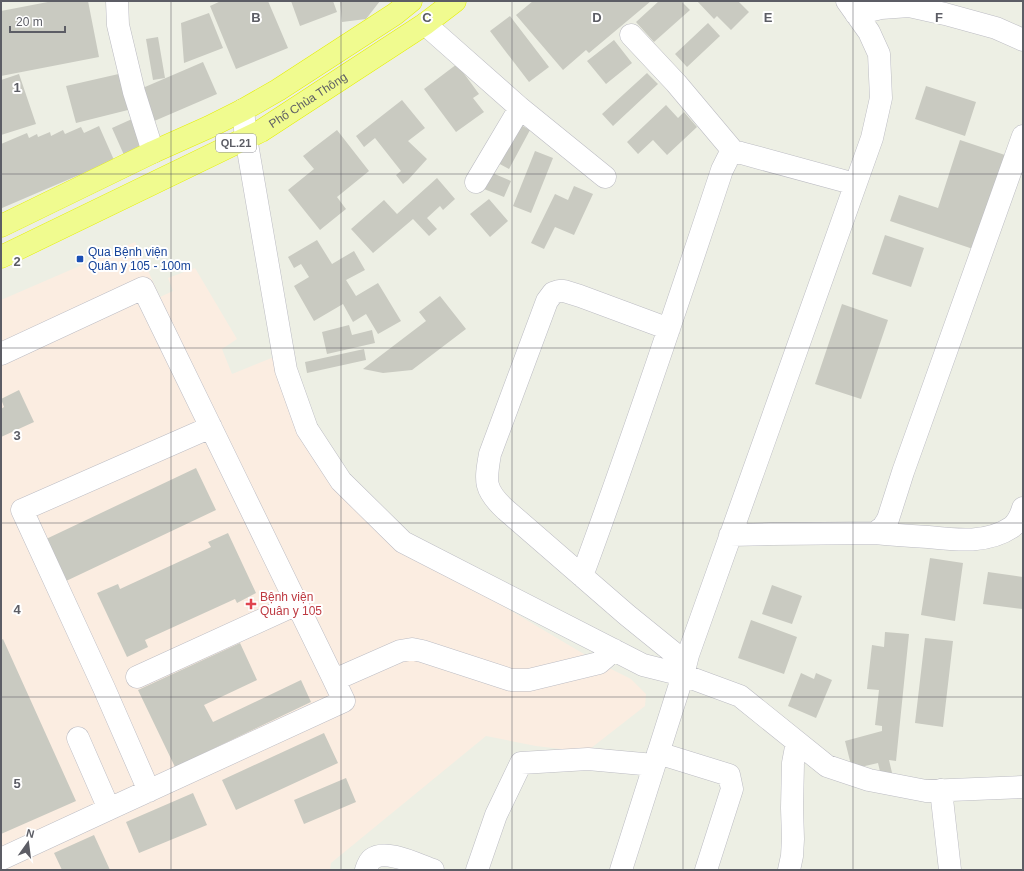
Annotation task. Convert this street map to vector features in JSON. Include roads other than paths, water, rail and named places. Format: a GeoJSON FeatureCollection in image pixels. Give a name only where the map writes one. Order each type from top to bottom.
{"type":"FeatureCollection","features":[{"type":"Feature","properties":{"kind":"highway","name":"Phố Chùa Thông"},"geometry":{"type":"LineString","coordinates":[[1,226],[243,110],[278,90],[395,14],[411,1]]}},
{"type":"Feature","properties":{"kind":"highway","name":"Phố Chùa Thông"},"geometry":{"type":"LineString","coordinates":[[1,257],[261,131],[425,24],[454,1]]}},
{"type":"Feature","properties":{"kind":"street"},"geometry":{"type":"LineString","coordinates":[[117,1],[118,25],[134,92],[153,152]]}},
{"type":"Feature","properties":{"kind":"street"},"geometry":{"type":"LineString","coordinates":[[852,7],[881,8],[909,6],[996,28],[1023,40]]}},
{"type":"Feature","properties":{"kind":"street"},"geometry":{"type":"LineString","coordinates":[[621,870],[684,669],[730,535],[872,138],[881,98],[879,54],[869,32],[852,7]]}},
{"type":"Feature","properties":{"kind":"street"},"geometry":{"type":"LineString","coordinates":[[425,24],[520,108],[605,177]]}},
{"type":"Feature","properties":{"kind":"street"},"geometry":{"type":"LineString","coordinates":[[631,35],[676,83],[734,152]]}},
{"type":"Feature","properties":{"kind":"street"},"geometry":{"type":"LineString","coordinates":[[476,182],[520,108]]}},
{"type":"Feature","properties":{"kind":"street"},"geometry":{"type":"LineString","coordinates":[[243,110],[246,138],[286,370],[307,429],[341,481],[403,542],[643,665],[684,669]]}},
{"type":"Feature","properties":{"kind":"street"},"geometry":{"type":"LineString","coordinates":[[875,533],[883,527],[888,519],[903,472],[1023,136]]}},
{"type":"Feature","properties":{"kind":"street"},"geometry":{"type":"LineString","coordinates":[[582,576],[611,498],[722,170],[728,158],[734,152],[741,152],[855,184]]}},
{"type":"Feature","properties":{"kind":"street"},"geometry":{"type":"LineString","coordinates":[[1,354],[143,288],[344,701],[109,809],[11,861]]}},
{"type":"Feature","properties":{"kind":"street"},"geometry":{"type":"LineString","coordinates":[[669,329],[564,291],[553,293],[547,300],[490,454],[487,471],[488,488],[495,500],[627,615],[684,669],[740,696],[827,766],[869,780],[926,791],[1023,787]]}},
{"type":"Feature","properties":{"kind":"street"},"geometry":{"type":"LineString","coordinates":[[149,790],[22,510],[211,427]]}},
{"type":"Feature","properties":{"kind":"street"},"geometry":{"type":"LineString","coordinates":[[730,535],[875,533],[959,540],[978,539],[996,535],[1013,526],[1020,518],[1023,508]]}},
{"type":"Feature","properties":{"kind":"street"},"geometry":{"type":"LineString","coordinates":[[137,677],[297,604]]}},
{"type":"Feature","properties":{"kind":"street"},"geometry":{"type":"LineString","coordinates":[[334,680],[400,651],[412,649],[511,680],[529,680],[600,663],[614,650]]}},
{"type":"Feature","properties":{"kind":"street"},"geometry":{"type":"LineString","coordinates":[[78,738],[109,809]]}},
{"type":"Feature","properties":{"kind":"street"},"geometry":{"type":"LineString","coordinates":[[789,870],[793,839],[793,763],[796,742]]}},
{"type":"Feature","properties":{"kind":"street"},"geometry":{"type":"LineString","coordinates":[[477,870],[496,815],[521,763],[588,759],[656,759],[729,775],[732,789],[706,870]]}},
{"type":"Feature","properties":{"kind":"street"},"geometry":{"type":"LineString","coordinates":[[941,790],[950,870]]}},
{"type":"Feature","properties":{"kind":"street"},"geometry":{"type":"LineString","coordinates":[[366,870],[371,860],[380,855],[395,856],[433,870]]}},
{"type":"Feature","properties":{"kind":"place","name":"Qua Bệnh viện Quân y 105 - 100m"},"geometry":{"type":"Point","coordinates":[80,259]}},
{"type":"Feature","properties":{"kind":"place","name":"Bệnh viện Quân y 105"},"geometry":{"type":"Point","coordinates":[251,604]}}]}
